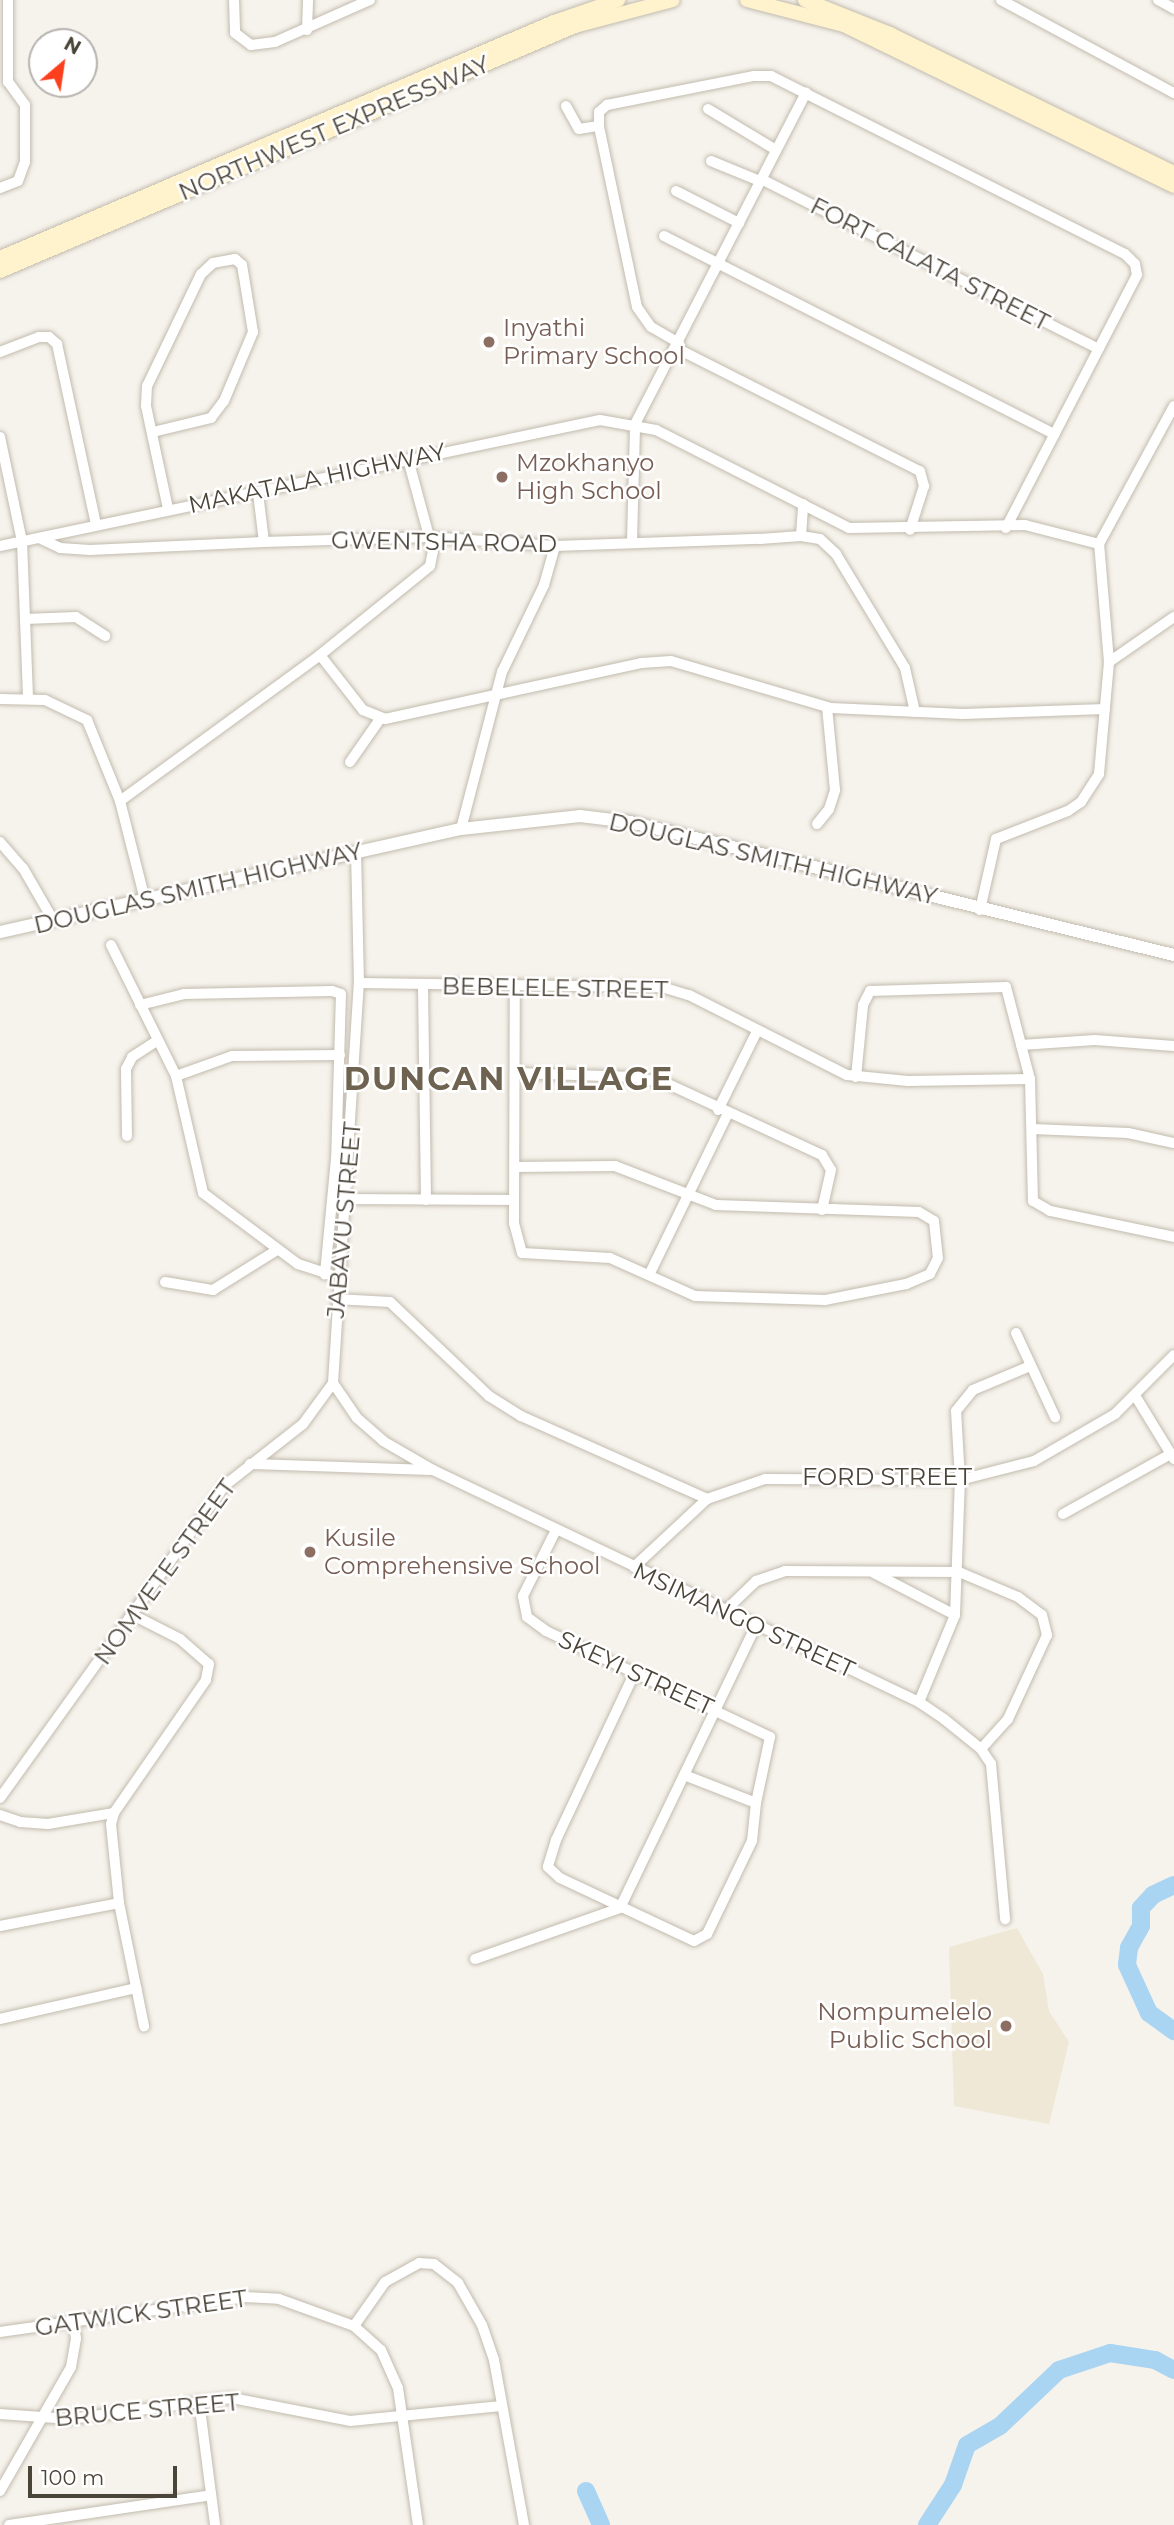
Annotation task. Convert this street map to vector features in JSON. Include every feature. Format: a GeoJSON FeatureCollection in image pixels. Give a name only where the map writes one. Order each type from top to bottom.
{"type":"FeatureCollection","features":[{"type":"Feature","properties":{"kind":"main road","name":"NORTHWEST EXPRESSWAY"},"geometry":{"type":"LineString","coordinates":[[0,258],[554,22],[618,0]]}},
{"type":"Feature","properties":{"kind":"main road","name":"NORTHWEST EXPRESSWAY"},"geometry":{"type":"LineString","coordinates":[[0,271],[575,26],[673,0]]}},
{"type":"Feature","properties":{"kind":"main road"},"geometry":{"type":"LineString","coordinates":[[747,0],[810,13],[844,26],[1174,186]]}},
{"type":"Feature","properties":{"kind":"main road"},"geometry":{"type":"LineString","coordinates":[[805,0],[890,34],[1174,173]]}},
{"type":"Feature","properties":{"kind":"street"},"geometry":{"type":"LineString","coordinates":[[0,188],[18,181],[25,162],[25,105],[8,82],[8,0]]}},
{"type":"Feature","properties":{"kind":"street"},"geometry":{"type":"LineString","coordinates":[[233,0],[234,26],[243,43],[275,42],[370,0]]}},
{"type":"Feature","properties":{"kind":"street"},"geometry":{"type":"LineString","coordinates":[[307,30],[308,0]]}},
{"type":"Feature","properties":{"kind":"street"},"geometry":{"type":"LineString","coordinates":[[1002,0],[1173,89]]}},
{"type":"Feature","properties":{"kind":"street"},"geometry":{"type":"LineString","coordinates":[[1158,0],[1174,9]]}},
{"type":"Feature","properties":{"kind":"street"},"geometry":{"type":"LineString","coordinates":[[910,530],[924,486],[920,471],[678,346],[645,322],[637,307],[599,126],[599,112],[607,105],[754,76],[771,76],[1125,254],[1135,264],[1137,275],[1006,528]]}},
{"type":"Feature","properties":{"kind":"street"},"geometry":{"type":"LineString","coordinates":[[632,542],[635,424],[678,346],[806,92]]}},
{"type":"Feature","properties":{"kind":"street"},"geometry":{"type":"LineString","coordinates":[[566,106],[579,129],[599,126]]}},
{"type":"Feature","properties":{"kind":"street"},"geometry":{"type":"LineString","coordinates":[[708,109],[776,150]]}},
{"type":"Feature","properties":{"kind":"street","name":"FORT CALATA STREET"},"geometry":{"type":"LineString","coordinates":[[710,161],[761,180],[1099,349]]}},
{"type":"Feature","properties":{"kind":"street"},"geometry":{"type":"LineString","coordinates":[[676,191],[739,223]]}},
{"type":"Feature","properties":{"kind":"street"},"geometry":{"type":"LineString","coordinates":[[664,236],[1055,434]]}},
{"type":"Feature","properties":{"kind":"street"},"geometry":{"type":"LineString","coordinates":[[153,432],[211,418],[224,401],[253,332],[242,265],[235,259],[213,263],[201,274],[151,376],[146,406],[168,509]]}},
{"type":"Feature","properties":{"kind":"street"},"geometry":{"type":"LineString","coordinates":[[0,352],[38,337],[49,337],[57,344],[96,524]]}},
{"type":"Feature","properties":{"kind":"street"},"geometry":{"type":"LineString","coordinates":[[980,909],[990,852],[1001,834],[1068,811],[1093,788],[1102,766],[1109,662],[1099,544],[1174,406]]}},
{"type":"Feature","properties":{"kind":"street","name":"MAKATALA HIGHWAY"},"geometry":{"type":"LineString","coordinates":[[0,546],[587,421],[635,424]]}},
{"type":"Feature","properties":{"kind":"street"},"geometry":{"type":"LineString","coordinates":[[635,424],[849,528],[910,530],[1006,528],[1025,525],[1099,544]]}},
{"type":"Feature","properties":{"kind":"street"},"geometry":{"type":"LineString","coordinates":[[0,437],[3,463],[22,541],[27,699]]}},
{"type":"Feature","properties":{"kind":"street"},"geometry":{"type":"LineString","coordinates":[[120,801],[320,655],[430,565],[434,556],[408,459]]}},
{"type":"Feature","properties":{"kind":"street"},"geometry":{"type":"LineString","coordinates":[[258,493],[264,542]]}},
{"type":"Feature","properties":{"kind":"street"},"geometry":{"type":"LineString","coordinates":[[803,504],[801,536],[820,539],[836,554],[905,668],[915,712]]}},
{"type":"Feature","properties":{"kind":"street","name":"GWENTSHA ROAD"},"geometry":{"type":"LineString","coordinates":[[39,538],[60,548],[90,550],[429,537],[555,546],[801,536]]}},
{"type":"Feature","properties":{"kind":"street"},"geometry":{"type":"LineString","coordinates":[[461,829],[506,660],[544,585],[555,546]]}},
{"type":"Feature","properties":{"kind":"street"},"geometry":{"type":"LineString","coordinates":[[24,620],[76,617],[105,636]]}},
{"type":"Feature","properties":{"kind":"street"},"geometry":{"type":"LineString","coordinates":[[1109,662],[1174,617]]}},
{"type":"Feature","properties":{"kind":"street"},"geometry":{"type":"LineString","coordinates":[[320,655],[363,710],[380,719],[671,661],[827,707],[915,712],[1105,709]]}},
{"type":"Feature","properties":{"kind":"street"},"geometry":{"type":"LineString","coordinates":[[0,699],[45,700],[87,720],[120,801],[145,900]]}},
{"type":"Feature","properties":{"kind":"street"},"geometry":{"type":"LineString","coordinates":[[817,824],[829,809],[835,790],[827,707]]}},
{"type":"Feature","properties":{"kind":"street"},"geometry":{"type":"LineString","coordinates":[[350,762],[380,719]]}},
{"type":"Feature","properties":{"kind":"street","name":"DOUGLAS SMITH HIGHWAY"},"geometry":{"type":"LineString","coordinates":[[0,932],[461,829],[546,816],[602,818],[1174,955]]}},
{"type":"Feature","properties":{"kind":"street"},"geometry":{"type":"LineString","coordinates":[[0,842],[23,868],[53,920]]}},
{"type":"Feature","properties":{"kind":"street","name":"JABAVU STREET"},"geometry":{"type":"LineString","coordinates":[[333,1382],[336,1299],[346,1199],[359,983],[356,853]]}},
{"type":"Feature","properties":{"kind":"street"},"geometry":{"type":"LineString","coordinates":[[111,945],[176,1076],[203,1193],[277,1250],[325,1274],[339,1275]]}},
{"type":"Feature","properties":{"kind":"street","name":"BEBELELE STREET"},"geometry":{"type":"LineString","coordinates":[[359,983],[672,989],[856,1077]]}},
{"type":"Feature","properties":{"kind":"street"},"geometry":{"type":"LineString","coordinates":[[515,984],[514,1200],[516,1242],[522,1252],[601,1256],[650,1273],[695,1296],[825,1300],[906,1284],[930,1274],[938,1258],[936,1229],[925,1214],[716,1205],[615,1166],[515,1167]]}},
{"type":"Feature","properties":{"kind":"street"},"geometry":{"type":"LineString","coordinates":[[423,985],[426,1200]]}},
{"type":"Feature","properties":{"kind":"street"},"geometry":{"type":"LineString","coordinates":[[1030,1079],[856,1077],[863,1004],[875,990],[1006,987],[1030,1079],[1033,1129],[1032,1197],[1050,1211],[1174,1237]]}},
{"type":"Feature","properties":{"kind":"street"},"geometry":{"type":"LineString","coordinates":[[141,1005],[184,993],[332,991],[342,997],[325,1274]]}},
{"type":"Feature","properties":{"kind":"street"},"geometry":{"type":"LineString","coordinates":[[650,1273],[688,1196],[757,1031]]}},
{"type":"Feature","properties":{"kind":"street"},"geometry":{"type":"LineString","coordinates":[[127,1136],[126,1069],[132,1057],[158,1040]]}},
{"type":"Feature","properties":{"kind":"street"},"geometry":{"type":"LineString","coordinates":[[1021,1045],[1095,1041],[1174,1046]]}},
{"type":"Feature","properties":{"kind":"street"},"geometry":{"type":"LineString","coordinates":[[176,1076],[232,1056],[340,1055]]}},
{"type":"Feature","properties":{"kind":"street"},"geometry":{"type":"LineString","coordinates":[[516,1073],[651,1079],[822,1155],[831,1170],[822,1210]]}},
{"type":"Feature","properties":{"kind":"street"},"geometry":{"type":"LineString","coordinates":[[1033,1129],[1128,1133],[1174,1143]]}},
{"type":"Feature","properties":{"kind":"street"},"geometry":{"type":"LineString","coordinates":[[346,1199],[514,1200]]}},
{"type":"Feature","properties":{"kind":"street"},"geometry":{"type":"LineString","coordinates":[[165,1282],[214,1290],[277,1250]]}},
{"type":"Feature","properties":{"kind":"street"},"geometry":{"type":"LineString","coordinates":[[336,1299],[390,1302],[489,1396],[521,1416],[706,1499]]}},
{"type":"Feature","properties":{"kind":"street"},"geometry":{"type":"LineString","coordinates":[[1016,1333],[1055,1417]]}},
{"type":"Feature","properties":{"kind":"street","name":"FORD STREET"},"geometry":{"type":"LineString","coordinates":[[634,1567],[706,1499],[765,1479],[960,1480],[1034,1461],[1098,1426],[1136,1397],[1174,1355]]}},
{"type":"Feature","properties":{"kind":"street"},"geometry":{"type":"LineString","coordinates":[[919,1702],[955,1615],[959,1572],[960,1480],[955,1422],[959,1405],[973,1390],[1030,1366]]}},
{"type":"Feature","properties":{"kind":"street"},"geometry":{"type":"LineString","coordinates":[[248,1464],[303,1424],[333,1382]]}},
{"type":"Feature","properties":{"kind":"street","name":"MSIMANGO STREET"},"geometry":{"type":"LineString","coordinates":[[333,1382],[364,1424],[433,1470],[555,1532],[919,1702],[981,1749]]}},
{"type":"Feature","properties":{"kind":"street"},"geometry":{"type":"LineString","coordinates":[[1063,1514],[1173,1457],[1136,1397]]}},
{"type":"Feature","properties":{"kind":"street","name":"NOMVETE STREET"},"geometry":{"type":"LineString","coordinates":[[0,1798],[224,1486],[248,1464],[433,1470]]}},
{"type":"Feature","properties":{"kind":"street","name":"SKEYI STREET"},"geometry":{"type":"LineString","coordinates":[[555,1532],[523,1596],[527,1617],[546,1631],[770,1737],[756,1803]]}},
{"type":"Feature","properties":{"kind":"street"},"geometry":{"type":"LineString","coordinates":[[726,1610],[765,1576],[785,1571],[959,1572],[1034,1607],[1047,1624],[1044,1647],[1008,1719],[981,1749],[991,1764],[996,1787],[1005,1919]]}},
{"type":"Feature","properties":{"kind":"street"},"geometry":{"type":"LineString","coordinates":[[872,1572],[955,1615]]}},
{"type":"Feature","properties":{"kind":"street"},"geometry":{"type":"LineString","coordinates":[[131,1614],[180,1639],[206,1659],[209,1670],[114,1813],[111,1833],[119,1903],[144,2026]]}},
{"type":"Feature","properties":{"kind":"street"},"geometry":{"type":"LineString","coordinates":[[475,1959],[620,1908],[755,1627]]}},
{"type":"Feature","properties":{"kind":"street"},"geometry":{"type":"LineString","coordinates":[[635,1672],[550,1856],[552,1872],[688,1940],[699,1940],[707,1934],[751,1841],[756,1803],[684,1775]]}},
{"type":"Feature","properties":{"kind":"street"},"geometry":{"type":"LineString","coordinates":[[0,1815],[40,1824],[114,1813]]}},
{"type":"Feature","properties":{"kind":"street"},"geometry":{"type":"LineString","coordinates":[[0,1926],[119,1903]]}},
{"type":"Feature","properties":{"kind":"street"},"geometry":{"type":"LineString","coordinates":[[0,2019],[137,1988]]}},
{"type":"Feature","properties":{"kind":"street"},"geometry":{"type":"LineString","coordinates":[[354,2326],[385,2282],[419,2263],[434,2264],[458,2283],[482,2325],[494,2360],[524,2525]]}},
{"type":"Feature","properties":{"kind":"street","name":"GATWICK STREET"},"geometry":{"type":"LineString","coordinates":[[0,2332],[245,2297],[279,2300],[354,2326],[371,2338],[391,2366],[402,2418],[418,2525]]}},
{"type":"Feature","properties":{"kind":"street"},"geometry":{"type":"LineString","coordinates":[[0,2491],[43,2419],[74,2358],[73,2321]]}},
{"type":"Feature","properties":{"kind":"street"},"geometry":{"type":"LineString","coordinates":[[199,2401],[215,2525]]}},
{"type":"Feature","properties":{"kind":"street","name":"BRUCE STREET"},"geometry":{"type":"LineString","coordinates":[[0,2414],[43,2419],[199,2401],[256,2401],[350,2421],[402,2418],[501,2406]]}},
{"type":"Feature","properties":{"kind":"street"},"geometry":{"type":"LineString","coordinates":[[9,2525],[211,2495]]}},
{"type":"Feature","properties":{"kind":"shaded area","name":"Nompumelelo Public School"},"geometry":{"type":"Polygon","coordinates":[[[1017,1928],[1043,1974],[1049,2011],[1069,2042],[1049,2124],[954,2106],[949,1947],[1017,1928]]]}},
{"type":"Feature","properties":{"kind":"waterway"},"geometry":{"type":"LineString","coordinates":[[1174,1885],[1153,1895],[1141,1908],[1141,1926],[1129,1948],[1127,1965],[1149,2013],[1174,2031]]}},
{"type":"Feature","properties":{"kind":"waterway"},"geometry":{"type":"LineString","coordinates":[[927,2525],[953,2485],[967,2445],[1000,2426],[1059,2370],[1110,2353],[1155,2360],[1174,2370]]}},
{"type":"Feature","properties":{"kind":"waterway"},"geometry":{"type":"LineString","coordinates":[[586,2491],[601,2525]]}},
{"type":"Feature","properties":{"kind":"place","name":"Inyathi Primary School"},"geometry":{"type":"Point","coordinates":[489,342]}},
{"type":"Feature","properties":{"kind":"place","name":"Mzokhanyo High School"},"geometry":{"type":"Point","coordinates":[502,477]}},
{"type":"Feature","properties":{"kind":"place","name":"Kusile Comprehensive School"},"geometry":{"type":"Point","coordinates":[310,1552]}},
{"type":"Feature","properties":{"kind":"place","name":"Nompumelelo Public School"},"geometry":{"type":"Point","coordinates":[1006,2026]}},
{"type":"Feature","properties":{"kind":"district","name":"DUNCAN VILLAGE"},"geometry":{"type":"Point","coordinates":[509,1079]}}]}
